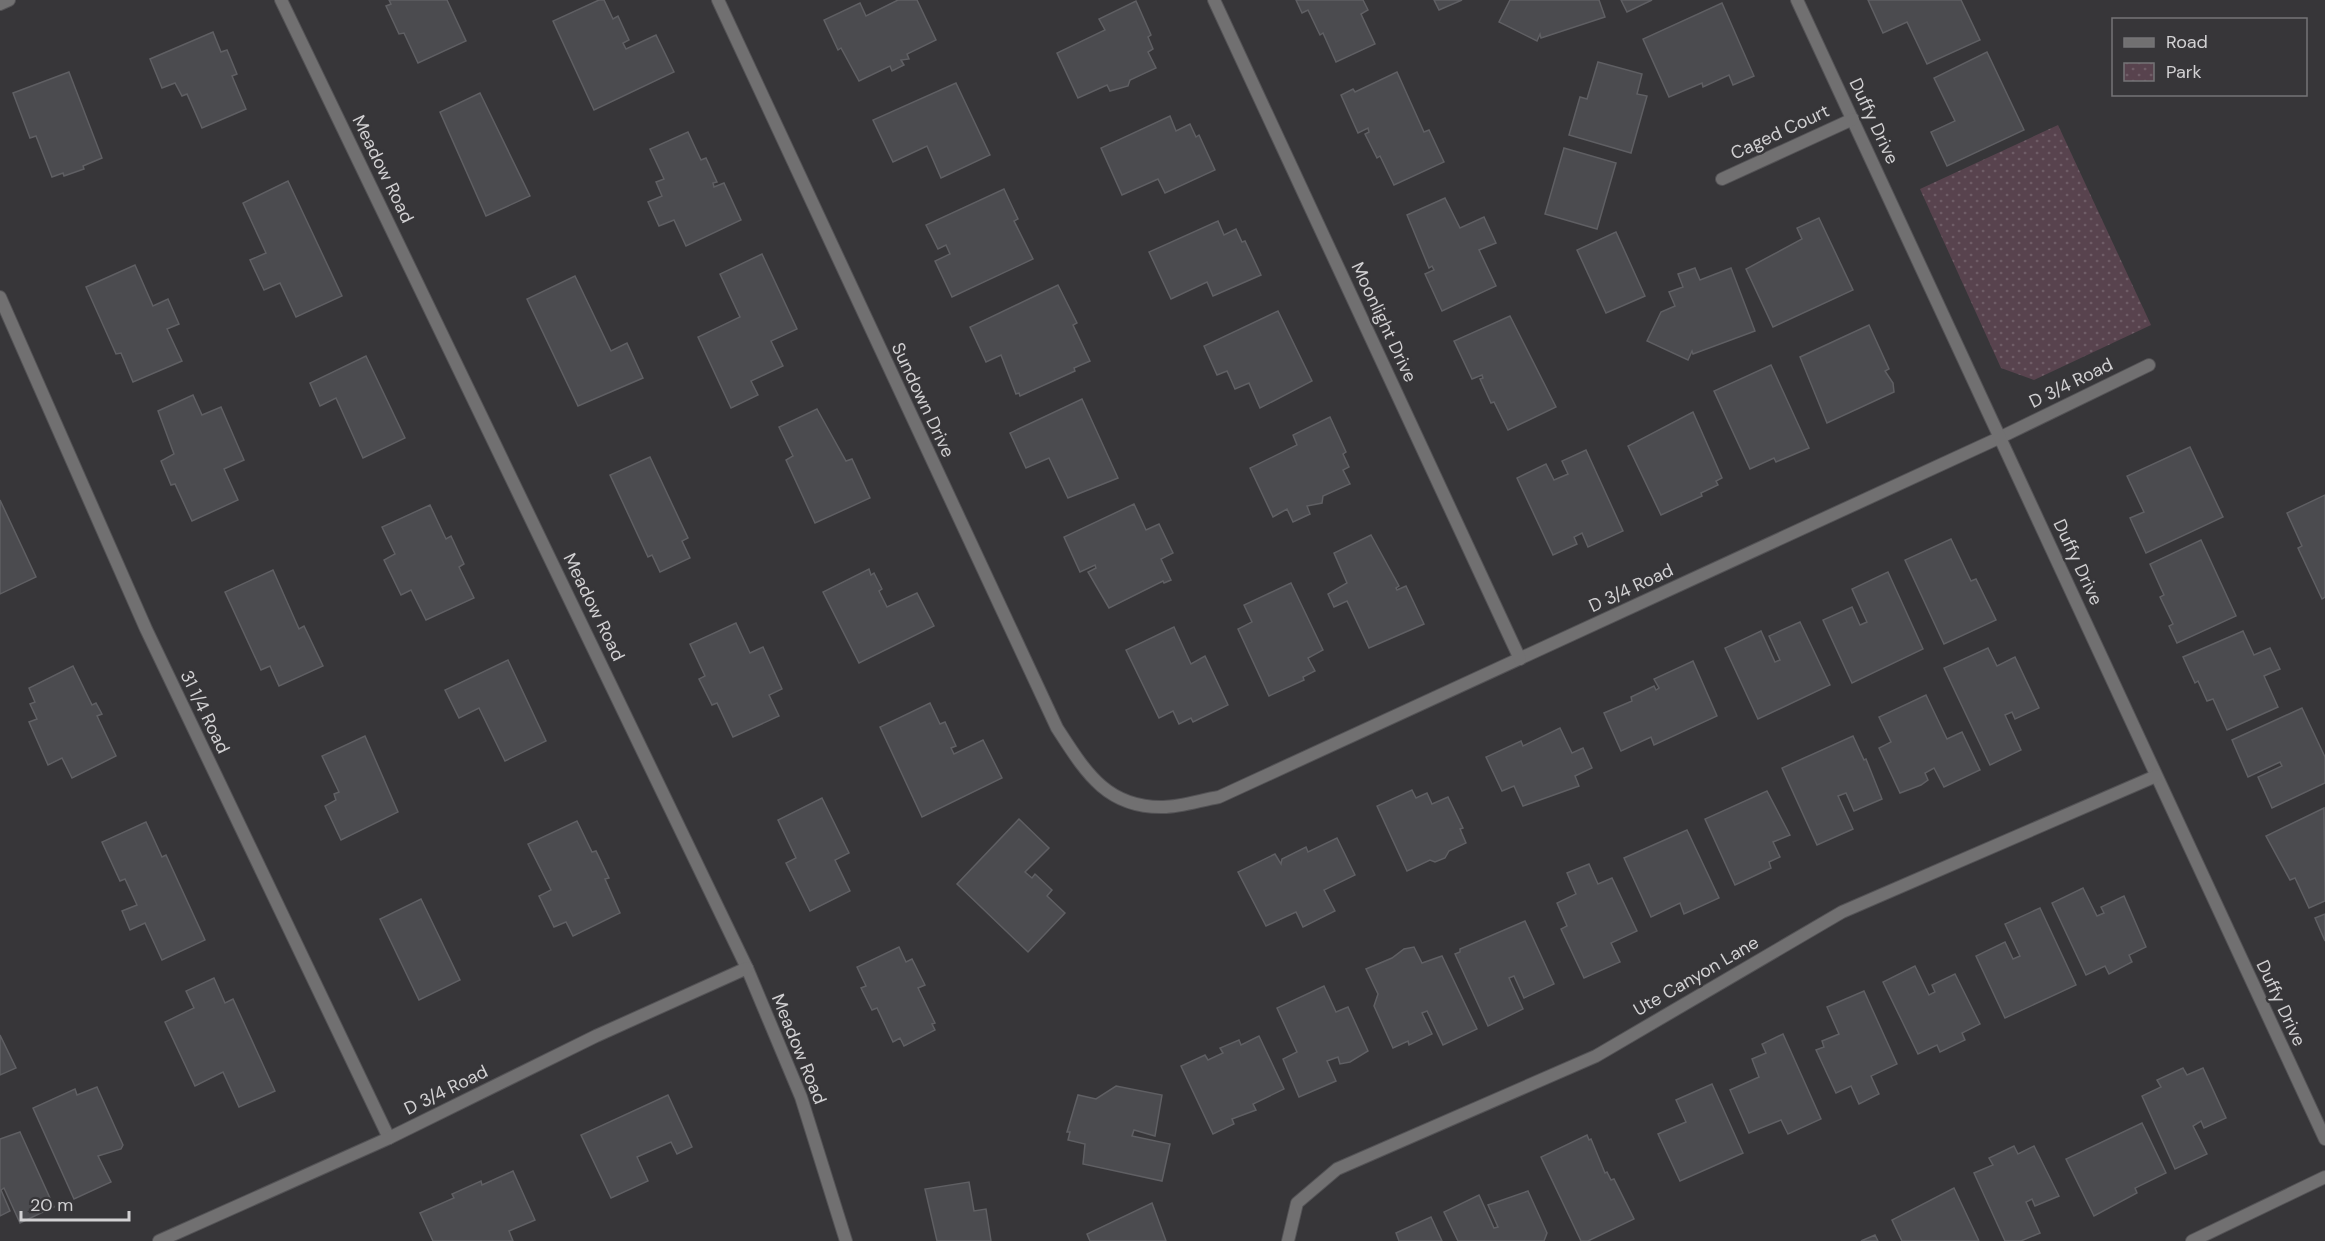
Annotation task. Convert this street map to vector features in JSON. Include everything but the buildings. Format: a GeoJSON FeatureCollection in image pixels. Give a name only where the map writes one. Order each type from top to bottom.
{"type":"FeatureCollection","features":[{"type":"Feature","properties":{"kind":"street"},"geometry":{"type":"LineString","coordinates":[[0,4],[9,0]]}},
{"type":"Feature","properties":{"kind":"street","name":"Meadow Road"},"geometry":{"type":"LineString","coordinates":[[281,0],[747,968],[801,1097],[846,1241]]}},
{"type":"Feature","properties":{"kind":"street","name":"Sundown Drive"},"geometry":{"type":"LineString","coordinates":[[718,0],[1057,728],[1085,770],[1118,800]]}},
{"type":"Feature","properties":{"kind":"street","name":"Moonlight Drive"},"geometry":{"type":"LineString","coordinates":[[1214,0],[1520,659]]}},
{"type":"Feature","properties":{"kind":"street","name":"Duffy Drive"},"geometry":{"type":"LineString","coordinates":[[1797,0],[2325,1139]]}},
{"type":"Feature","properties":{"kind":"street","name":"Caged Court"},"geometry":{"type":"LineString","coordinates":[[1722,179],[1853,119]]}},
{"type":"Feature","properties":{"kind":"street","name":"31 1/4 Road"},"geometry":{"type":"LineString","coordinates":[[0,297],[146,629],[389,1138]]}},
{"type":"Feature","properties":{"kind":"street","name":"D 3/4 Road"},"geometry":{"type":"LineString","coordinates":[[1118,800],[1163,807],[1219,797],[2001,436],[2149,365]]}},
{"type":"Feature","properties":{"kind":"street","name":"Ute Canyon Lane"},"geometry":{"type":"LineString","coordinates":[[1288,1241],[1297,1203],[1337,1168],[1596,1056],[1842,912],[2156,776]]}},
{"type":"Feature","properties":{"kind":"street","name":"D 3/4 Road"},"geometry":{"type":"LineString","coordinates":[[159,1241],[389,1138],[596,1036],[747,968]]}},
{"type":"Feature","properties":{"kind":"street"},"geometry":{"type":"LineString","coordinates":[[2192,1241],[2325,1176]]}},
{"type":"Feature","properties":{"kind":"green space"},"geometry":{"type":"Polygon","coordinates":[[[2058,125],[2151,325],[2034,380],[2001,368],[1920,189],[2058,125]]]}}]}
